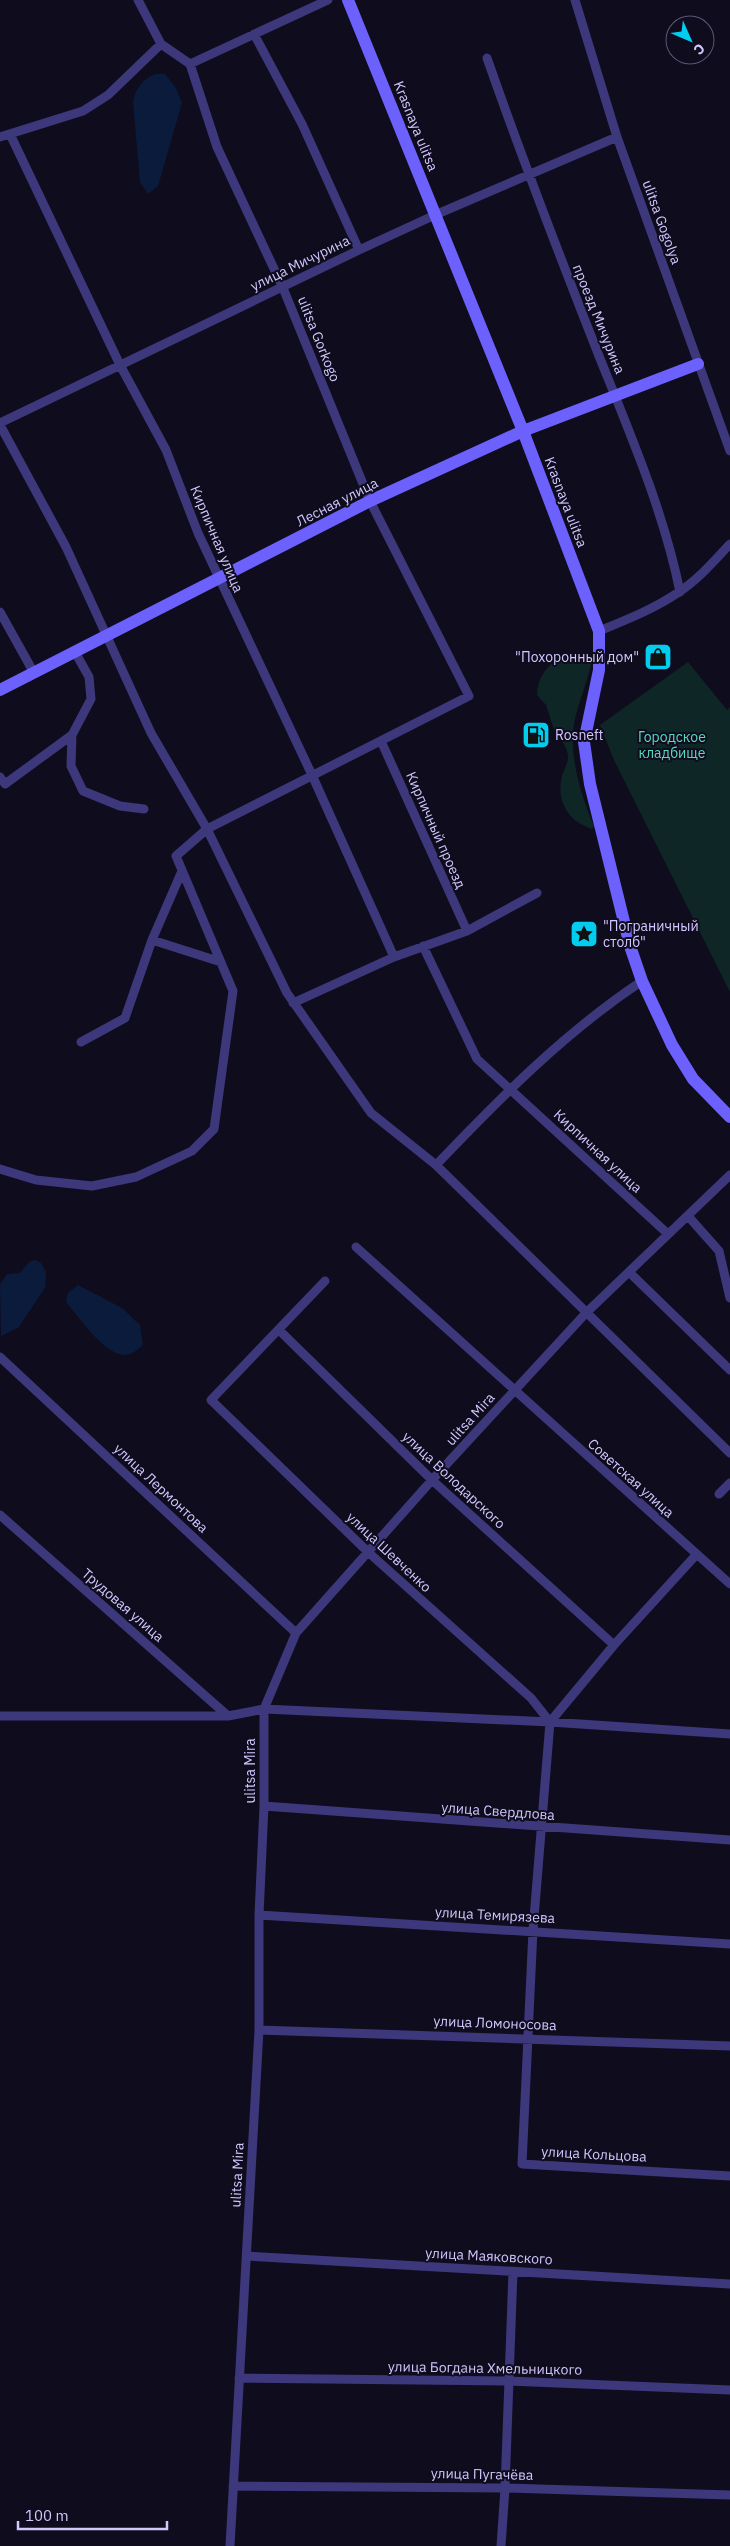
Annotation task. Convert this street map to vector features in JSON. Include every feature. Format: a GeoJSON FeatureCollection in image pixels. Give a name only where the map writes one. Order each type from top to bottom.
{"type":"FeatureCollection","features":[{"type":"Feature","properties":{"kind":"main road","name":"Krasnaya ulitsa"},"geometry":{"type":"LineString","coordinates":[[348,0],[523,431],[599,631],[599,670],[584,742],[590,784],[630,946],[642,981],[666,1032],[694,1079],[730,1117]]}},
{"type":"Feature","properties":{"kind":"main road","name":"Лесная улица"},"geometry":{"type":"LineString","coordinates":[[0,690],[370,501],[523,431],[614,394],[698,364]]}},
{"type":"Feature","properties":{"kind":"street"},"geometry":{"type":"LineString","coordinates":[[138,0],[162,44],[190,64],[328,0]]}},
{"type":"Feature","properties":{"kind":"street","name":"ulitsa Gogolya"},"geometry":{"type":"LineString","coordinates":[[575,0],[617,138],[730,451]]}},
{"type":"Feature","properties":{"kind":"street"},"geometry":{"type":"LineString","coordinates":[[254,34],[302,124],[359,250]]}},
{"type":"Feature","properties":{"kind":"street"},"geometry":{"type":"LineString","coordinates":[[0,137],[83,111],[108,96],[162,44]]}},
{"type":"Feature","properties":{"kind":"street","name":"проезд Мичурина"},"geometry":{"type":"LineString","coordinates":[[487,58],[529,177],[614,394],[672,550],[680,592]]}},
{"type":"Feature","properties":{"kind":"street","name":"ulitsa Gorkogo"},"geometry":{"type":"LineString","coordinates":[[190,64],[217,147],[283,288],[370,501],[469,696],[381,741]]}},
{"type":"Feature","properties":{"kind":"street","name":"Кирпичная улица"},"geometry":{"type":"LineString","coordinates":[[10,134],[48,219],[120,365],[166,450],[198,533],[312,775],[394,957]]}},
{"type":"Feature","properties":{"kind":"street","name":"улица Мичурина"},"geometry":{"type":"LineString","coordinates":[[0,424],[359,250],[435,215],[529,177],[617,138]]}},
{"type":"Feature","properties":{"kind":"street"},"geometry":{"type":"LineString","coordinates":[[0,424],[66,548],[108,636],[150,733],[207,830],[293,1003],[371,1113],[436,1165],[730,1454]]}},
{"type":"Feature","properties":{"kind":"street"},"geometry":{"type":"LineString","coordinates":[[599,631],[643,612],[680,592],[699,576],[730,544]]}},
{"type":"Feature","properties":{"kind":"street"},"geometry":{"type":"LineString","coordinates":[[0,612],[34,673]]}},
{"type":"Feature","properties":{"kind":"street"},"geometry":{"type":"LineString","coordinates":[[75,652],[89,677],[91,699],[72,735],[71,766],[83,791],[120,806],[144,809]]}},
{"type":"Feature","properties":{"kind":"street"},"geometry":{"type":"LineString","coordinates":[[2,781],[72,735]]}},
{"type":"Feature","properties":{"kind":"street"},"geometry":{"type":"LineString","coordinates":[[0,1169],[36,1180],[92,1186],[136,1177],[192,1151],[214,1129],[233,991],[176,856],[207,830],[381,741]]}},
{"type":"Feature","properties":{"kind":"street","name":"Кирпичный проезд"},"geometry":{"type":"LineString","coordinates":[[381,741],[466,931]]}},
{"type":"Feature","properties":{"kind":"street"},"geometry":{"type":"LineString","coordinates":[[81,1042],[125,1018],[152,940],[182,871]]}},
{"type":"Feature","properties":{"kind":"street"},"geometry":{"type":"LineString","coordinates":[[293,1003],[394,957],[466,931],[537,893]]}},
{"type":"Feature","properties":{"kind":"street"},"geometry":{"type":"LineString","coordinates":[[152,940],[221,962]]}},
{"type":"Feature","properties":{"kind":"street","name":"Кирпичная улица"},"geometry":{"type":"LineString","coordinates":[[423,946],[477,1059],[668,1234]]}},
{"type":"Feature","properties":{"kind":"street"},"geometry":{"type":"LineString","coordinates":[[436,1165],[509,1089],[586,1020],[642,981]]}},
{"type":"Feature","properties":{"kind":"street","name":"ulitsa Mira"},"geometry":{"type":"LineString","coordinates":[[230,2546],[258,2030],[258,1915],[264,1806],[264,1708],[296,1633],[432,1480],[586,1313],[730,1176]]}},
{"type":"Feature","properties":{"kind":"street"},"geometry":{"type":"LineString","coordinates":[[688,1216],[719,1251],[730,1298]]}},
{"type":"Feature","properties":{"kind":"street","name":"Советская улица"},"geometry":{"type":"LineString","coordinates":[[356,1247],[730,1584]]}},
{"type":"Feature","properties":{"kind":"street"},"geometry":{"type":"LineString","coordinates":[[719,1251],[730,1252]]}},
{"type":"Feature","properties":{"kind":"street"},"geometry":{"type":"LineString","coordinates":[[629,1272],[730,1370]]}},
{"type":"Feature","properties":{"kind":"street"},"geometry":{"type":"LineString","coordinates":[[279,1330],[325,1281]]}},
{"type":"Feature","properties":{"kind":"street","name":"улица Шевченко"},"geometry":{"type":"LineString","coordinates":[[279,1330],[211,1400],[368,1552],[530,1698],[550,1722]]}},
{"type":"Feature","properties":{"kind":"street","name":"улица Володарского"},"geometry":{"type":"LineString","coordinates":[[279,1330],[432,1480],[614,1645]]}},
{"type":"Feature","properties":{"kind":"street","name":"улица Лермонтова"},"geometry":{"type":"LineString","coordinates":[[3,1360],[296,1633]]}},
{"type":"Feature","properties":{"kind":"street"},"geometry":{"type":"LineString","coordinates":[[719,1494],[730,1483]]}},
{"type":"Feature","properties":{"kind":"street","name":"Трудовая улица"},"geometry":{"type":"LineString","coordinates":[[0,1515],[228,1716]]}},
{"type":"Feature","properties":{"kind":"street"},"geometry":{"type":"LineString","coordinates":[[529,2038],[533,1930],[550,1722],[614,1645],[696,1555]]}},
{"type":"Feature","properties":{"kind":"street"},"geometry":{"type":"LineString","coordinates":[[0,1716],[228,1716],[264,1708],[550,1722],[730,1734]]}},
{"type":"Feature","properties":{"kind":"street","name":"улица Свердлова"},"geometry":{"type":"LineString","coordinates":[[264,1806],[542,1828],[730,1840]]}},
{"type":"Feature","properties":{"kind":"street","name":"улица Темирязева"},"geometry":{"type":"LineString","coordinates":[[258,1915],[533,1930],[730,1944]]}},
{"type":"Feature","properties":{"kind":"street","name":"улица Ломоносова"},"geometry":{"type":"LineString","coordinates":[[258,2030],[730,2046]]}},
{"type":"Feature","properties":{"kind":"street","name":"улица Кольцова"},"geometry":{"type":"LineString","coordinates":[[529,2038],[522,2164],[730,2176]]}},
{"type":"Feature","properties":{"kind":"street","name":"улица Маяковского"},"geometry":{"type":"LineString","coordinates":[[247,2256],[730,2284]]}},
{"type":"Feature","properties":{"kind":"street"},"geometry":{"type":"LineString","coordinates":[[501,2546],[513,2272]]}},
{"type":"Feature","properties":{"kind":"street","name":"улица Богдана Хмельницкого"},"geometry":{"type":"LineString","coordinates":[[239,2378],[508,2381],[730,2390]]}},
{"type":"Feature","properties":{"kind":"street","name":"улица Пугачёва"},"geometry":{"type":"LineString","coordinates":[[233,2486],[505,2488],[730,2495]]}},
{"type":"Feature","properties":{"kind":"green space"},"geometry":{"type":"Polygon","coordinates":[[[581,652],[592,660],[574,724],[573,750],[577,776],[594,826],[592,829],[576,821],[565,809],[562,801],[561,785],[568,757],[567,752],[560,739],[557,739],[546,705],[537,695],[541,678],[550,665],[564,657],[581,652]]]}},
{"type":"Feature","properties":{"kind":"green space","name":"Городское кладбище"},"geometry":{"type":"Polygon","coordinates":[[[688,662],[727,710],[730,707],[730,992],[614,760],[600,725],[688,662]]]}},
{"type":"Feature","properties":{"kind":"water"},"geometry":{"type":"Polygon","coordinates":[[[156,74],[165,74],[176,88],[182,103],[158,186],[148,194],[140,182],[133,102],[140,85],[147,78],[156,74]]]}},
{"type":"Feature","properties":{"kind":"water"},"geometry":{"type":"Polygon","coordinates":[[[35,1260],[41,1263],[46,1272],[45,1288],[18,1328],[1,1336],[0,1284],[7,1274],[20,1273],[29,1262],[35,1260]]]}},
{"type":"Feature","properties":{"kind":"water"},"geometry":{"type":"Polygon","coordinates":[[[78,1285],[122,1308],[140,1325],[143,1345],[131,1354],[123,1355],[107,1348],[99,1341],[66,1302],[68,1293],[78,1285]]]}},
{"type":"Feature","properties":{"kind":"place","name":"\"Похоронный дом\""},"geometry":{"type":"Point","coordinates":[658,657]}},
{"type":"Feature","properties":{"kind":"place","name":"Rosneft"},"geometry":{"type":"Point","coordinates":[536,735]}},
{"type":"Feature","properties":{"kind":"place","name":"\"Пограничный столб\""},"geometry":{"type":"Point","coordinates":[584,934]}}]}
